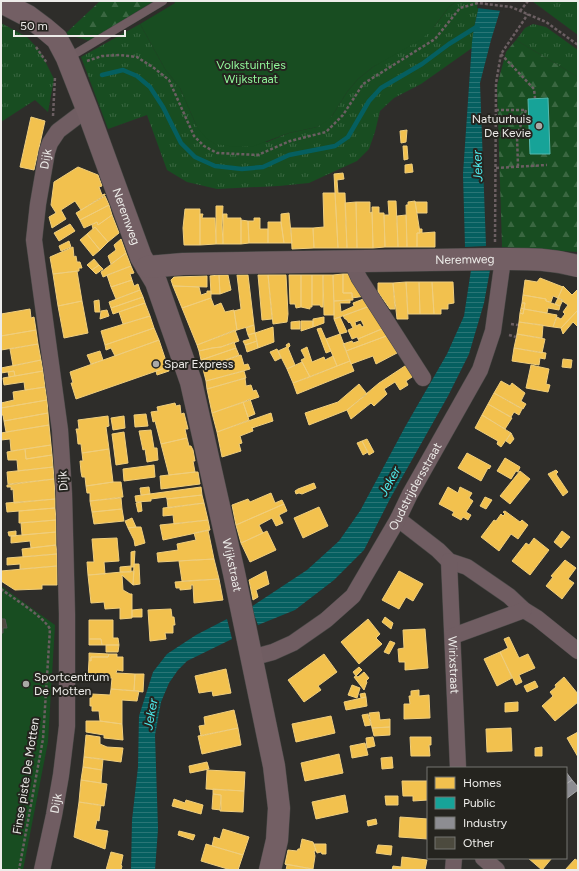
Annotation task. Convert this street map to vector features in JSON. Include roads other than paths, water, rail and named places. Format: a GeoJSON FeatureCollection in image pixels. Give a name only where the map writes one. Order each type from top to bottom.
{"type":"FeatureCollection","features":[{"type":"Feature","properties":{"kind":"street","name":"Neremweg"},"geometry":{"type":"LineString","coordinates":[[1,2],[28,16],[57,39],[61,67],[88,109],[141,257],[147,267],[183,264],[464,259],[536,259],[558,261],[578,266]]}},
{"type":"Feature","properties":{"kind":"street","name":"Dijk"},"geometry":{"type":"LineString","coordinates":[[42,870],[61,775],[66,726],[67,614],[64,494],[60,430],[34,240],[38,204],[47,152],[50,143],[58,132],[88,109]]}},
{"type":"Feature","properties":{"kind":"street","name":"Oudstrijdersstraat"},"geometry":{"type":"LineString","coordinates":[[249,647],[273,652],[292,643],[326,620],[352,596],[398,519],[410,494],[480,370],[493,331],[496,259]]}},
{"type":"Feature","properties":{"kind":"street"},"geometry":{"type":"LineString","coordinates":[[351,260],[358,278],[423,378]]}},
{"type":"Feature","properties":{"kind":"street","name":"Wijkstraat"},"geometry":{"type":"LineString","coordinates":[[147,267],[156,282],[191,382],[241,606],[274,766],[280,808],[278,840],[270,870]]}},
{"type":"Feature","properties":{"kind":"street"},"geometry":{"type":"LineString","coordinates":[[398,519],[438,550],[449,561],[467,567],[509,596],[524,610],[537,618],[578,651]]}},
{"type":"Feature","properties":{"kind":"street","name":"Wirixstraat"},"geometry":{"type":"LineString","coordinates":[[449,561],[458,767]]}},
{"type":"Feature","properties":{"kind":"street"},"geometry":{"type":"LineString","coordinates":[[453,636],[524,610]]}},
{"type":"Feature","properties":{"kind":"street"},"geometry":{"type":"LineString","coordinates":[[453,870],[454,859]]}},
{"type":"Feature","properties":{"kind":"street"},"geometry":{"type":"LineString","coordinates":[[484,859],[497,870]]}},
{"type":"Feature","properties":{"kind":"lane"},"geometry":{"type":"LineString","coordinates":[[61,67],[163,1]]}},
{"type":"Feature","properties":{"kind":"water","name":"Jeker"},"geometry":{"type":"Polygon","coordinates":[[[480,1],[503,1],[480,83],[486,246],[465,247],[463,174],[472,42],[480,1]]]}},
{"type":"Feature","properties":{"kind":"water","name":"Jeker"},"geometry":{"type":"Polygon","coordinates":[[[471,270],[490,270],[484,303],[469,354],[448,396],[391,497],[364,550],[334,580],[295,610],[258,625],[251,607],[307,570],[339,541],[360,511],[405,427],[447,354],[464,316],[471,270]]]}},
{"type":"Feature","properties":{"kind":"water","name":"Jeker"},"geometry":{"type":"Polygon","coordinates":[[[227,619],[232,639],[187,661],[178,670],[169,683],[161,702],[155,735],[158,829],[155,870],[131,870],[132,820],[138,767],[139,716],[153,672],[167,654],[196,635],[227,619]]]}},
{"type":"Feature","properties":{"kind":"waterway"},"geometry":{"type":"LineString","coordinates":[[102,75],[123,70],[137,76],[150,87],[163,107],[181,143],[195,157],[215,166],[242,169],[263,167],[289,155],[335,146],[348,137],[369,101],[381,88],[422,64],[449,44],[478,26]]}},
{"type":"Feature","properties":{"kind":"place","name":"Natuurhuis De Kevie"},"geometry":{"type":"Point","coordinates":[539,126]}},
{"type":"Feature","properties":{"kind":"place","name":"Spar Express"},"geometry":{"type":"Point","coordinates":[156,364]}},
{"type":"Feature","properties":{"kind":"place","name":"Sportcentrum De Motten"},"geometry":{"type":"Point","coordinates":[26,684]}},
{"type":"Feature","properties":{"kind":"park label","name":"Volkstuintjes Wijkstraat"},"geometry":{"type":"Point","coordinates":[251,72]}}]}
